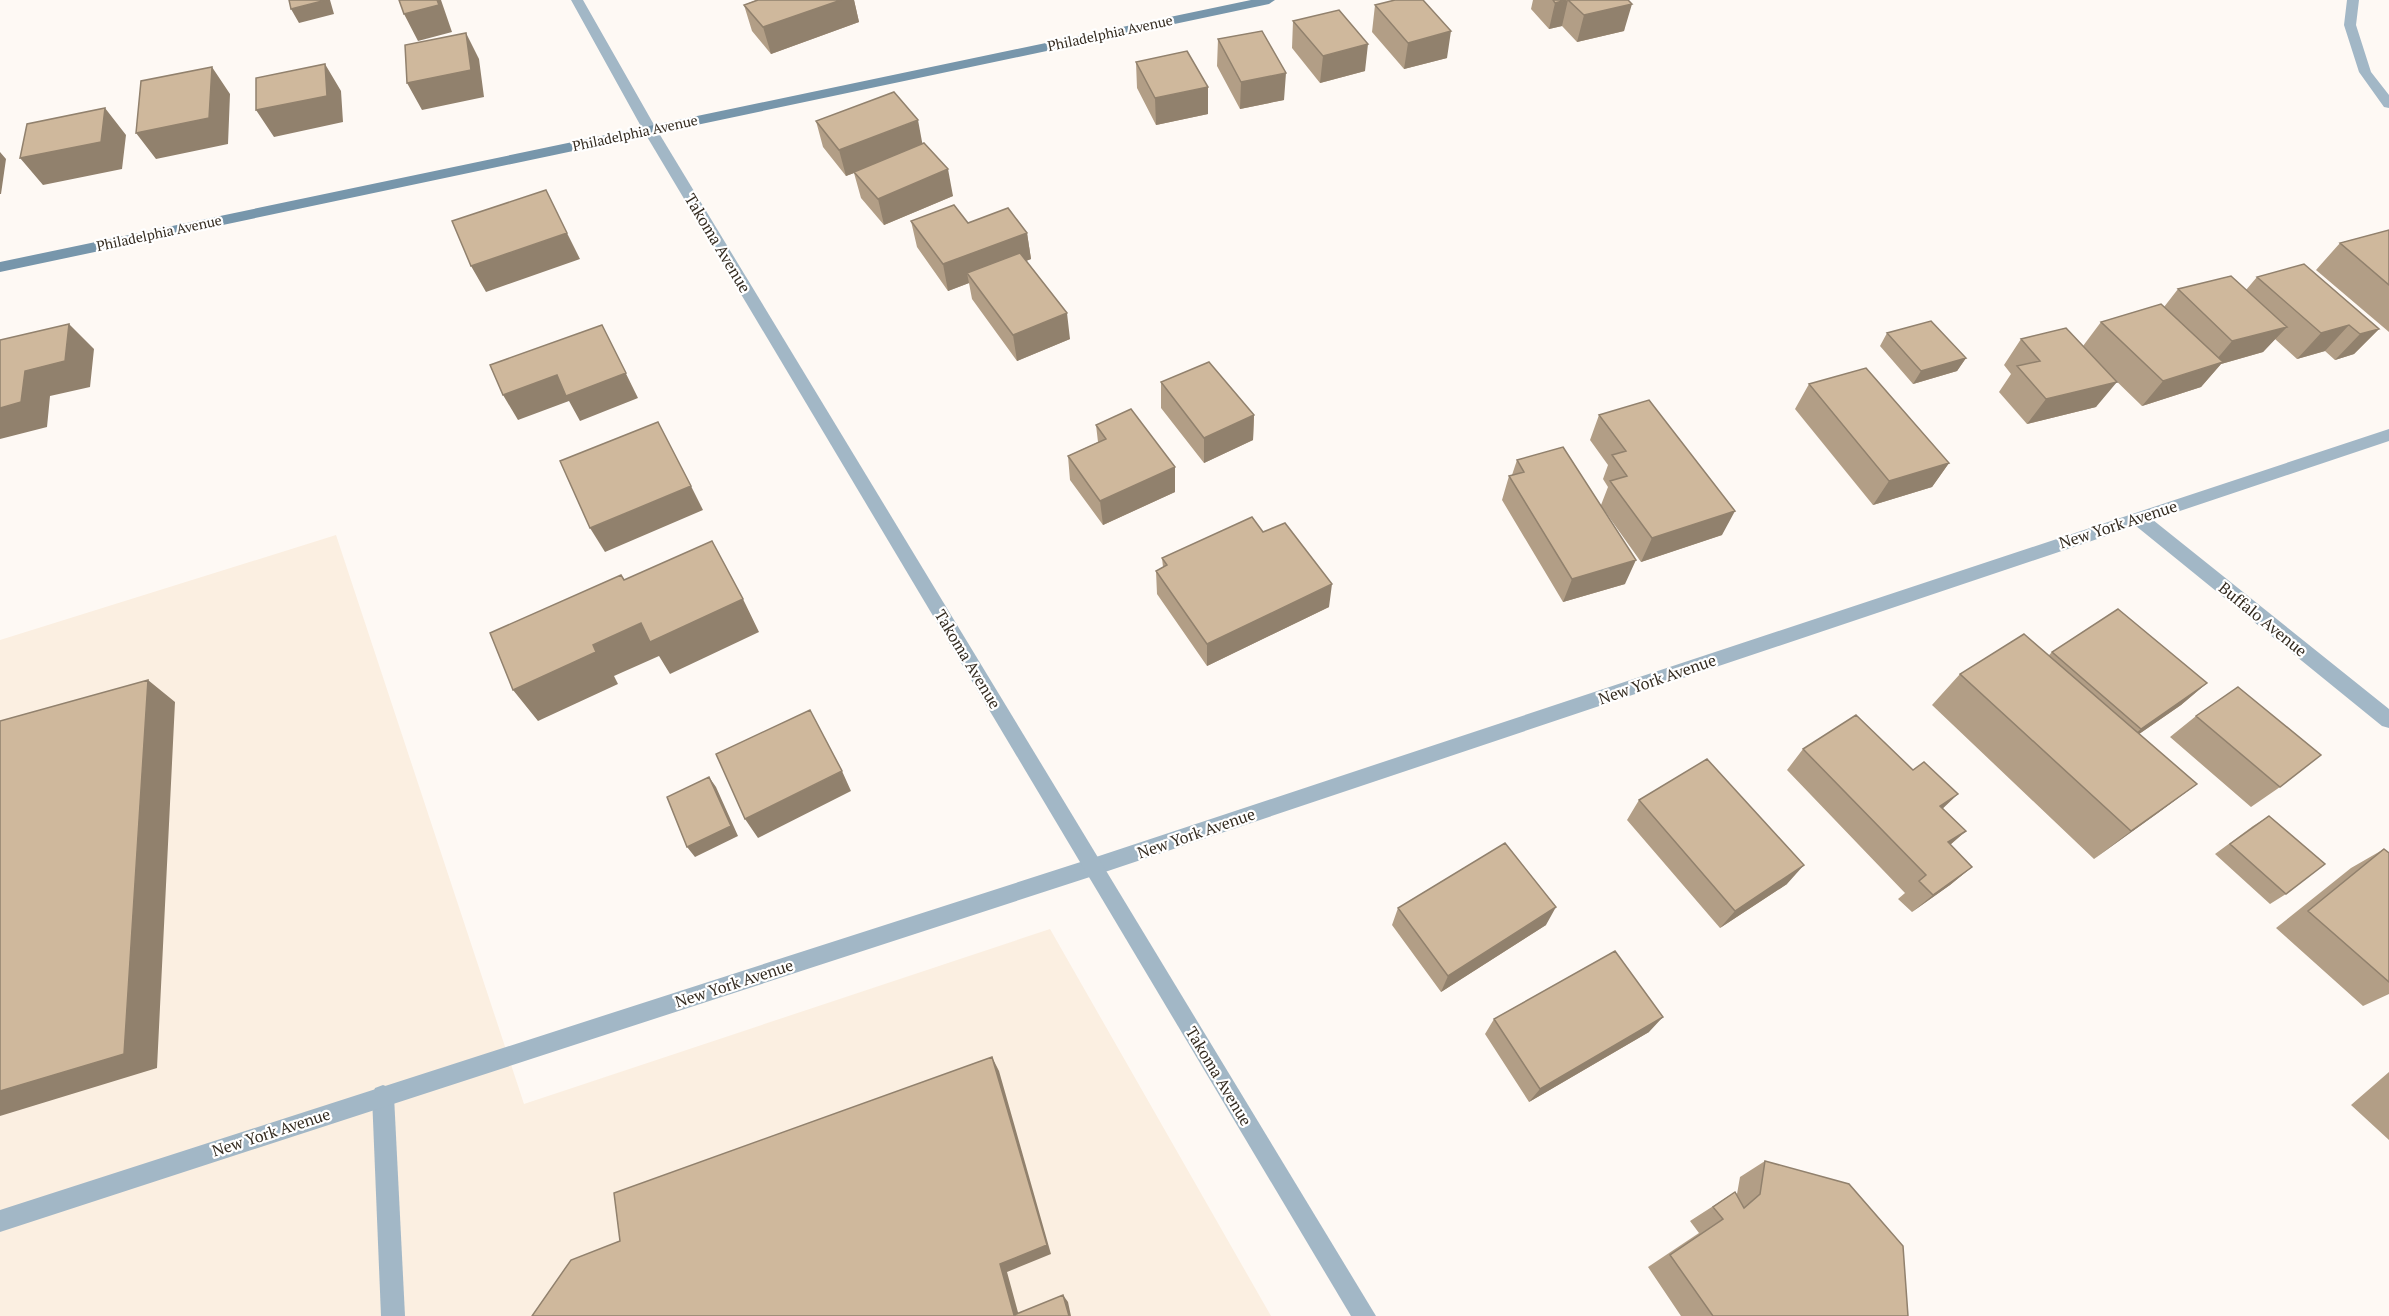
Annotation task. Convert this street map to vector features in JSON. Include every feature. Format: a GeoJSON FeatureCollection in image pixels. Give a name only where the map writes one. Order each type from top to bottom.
{"type":"FeatureCollection","features":[{"type":"Feature","properties":{"kind":"main road","name":"Philadelphia Avenue"},"geometry":{"type":"LineString","coordinates":[[0,267],[1269,0]]}},
{"type":"Feature","properties":{"kind":"street","name":"Takoma Avenue"},"geometry":{"type":"LineString","coordinates":[[577,0],[650,130],[1364,1316]]}},
{"type":"Feature","properties":{"kind":"street"},"geometry":{"type":"LineString","coordinates":[[2353,0],[2350,25],[2365,72],[2389,104]]}},
{"type":"Feature","properties":{"kind":"street","name":"New York Avenue"},"geometry":{"type":"LineString","coordinates":[[0,1221],[1093,867],[2389,435]]}},
{"type":"Feature","properties":{"kind":"street","name":"Buffalo Avenue"},"geometry":{"type":"LineString","coordinates":[[2138,518],[2389,720]]}},
{"type":"Feature","properties":{"kind":"street"},"geometry":{"type":"LineString","coordinates":[[383,1096],[393,1316]]}},
{"type":"Feature","properties":{"kind":"shaded area"},"geometry":{"type":"Polygon","coordinates":[[[336,535],[524,1104],[1050,929],[1271,1316],[0,1316],[0,640],[336,535]]]}},
{"type":"Feature","properties":{"kind":"building"},"geometry":{"type":"Polygon","coordinates":[[[289,0],[326,0],[291,9],[289,0]]]}},
{"type":"Feature","properties":{"kind":"building"},"geometry":{"type":"Polygon","coordinates":[[[399,0],[437,0],[439,5],[404,14],[399,0]]]}},
{"type":"Feature","properties":{"kind":"building"},"geometry":{"type":"Polygon","coordinates":[[[758,0],[841,0],[763,27],[744,5],[758,0]]]}},
{"type":"Feature","properties":{"kind":"building"},"geometry":{"type":"Polygon","coordinates":[[[1395,0],[1423,0],[1451,31],[1408,43],[1375,5],[1395,0]]]}},
{"type":"Feature","properties":{"kind":"building"},"geometry":{"type":"Polygon","coordinates":[[[1568,0],[1628,0],[1632,4],[1584,15],[1568,0]]]}},
{"type":"Feature","properties":{"kind":"building"},"geometry":{"type":"Polygon","coordinates":[[[1339,10],[1368,44],[1323,56],[1293,21],[1339,10]]]}},
{"type":"Feature","properties":{"kind":"building"},"geometry":{"type":"Polygon","coordinates":[[[1262,31],[1286,73],[1241,82],[1218,39],[1262,31]]]}},
{"type":"Feature","properties":{"kind":"building"},"geometry":{"type":"Polygon","coordinates":[[[466,33],[471,70],[407,83],[405,45],[466,33]]]}},
{"type":"Feature","properties":{"kind":"building"},"geometry":{"type":"Polygon","coordinates":[[[1187,51],[1208,87],[1155,98],[1136,62],[1187,51]]]}},
{"type":"Feature","properties":{"kind":"building"},"geometry":{"type":"Polygon","coordinates":[[[325,64],[327,96],[256,110],[256,78],[325,64]]]}},
{"type":"Feature","properties":{"kind":"building"},"geometry":{"type":"Polygon","coordinates":[[[212,67],[209,118],[136,133],[141,81],[212,67]]]}},
{"type":"Feature","properties":{"kind":"building"},"geometry":{"type":"Polygon","coordinates":[[[894,92],[918,120],[839,150],[816,121],[894,92]]]}},
{"type":"Feature","properties":{"kind":"building"},"geometry":{"type":"Polygon","coordinates":[[[105,108],[101,142],[20,158],[27,124],[105,108]]]}},
{"type":"Feature","properties":{"kind":"building"},"geometry":{"type":"Polygon","coordinates":[[[924,143],[948,169],[878,199],[854,172],[924,143]]]}},
{"type":"Feature","properties":{"kind":"building"},"geometry":{"type":"Polygon","coordinates":[[[546,190],[567,233],[471,266],[452,221],[546,190]]]}},
{"type":"Feature","properties":{"kind":"building"},"geometry":{"type":"Polygon","coordinates":[[[954,205],[968,223],[1008,208],[1027,233],[943,264],[911,221],[954,205]]]}},
{"type":"Feature","properties":{"kind":"building"},"geometry":{"type":"Polygon","coordinates":[[[2389,230],[2389,285],[2340,243],[2389,230]]]}},
{"type":"Feature","properties":{"kind":"building"},"geometry":{"type":"Polygon","coordinates":[[[1020,253],[1067,313],[1013,335],[967,273],[1020,253]]]}},
{"type":"Feature","properties":{"kind":"building"},"geometry":{"type":"Polygon","coordinates":[[[2304,264],[2379,329],[2360,334],[2349,325],[2321,333],[2257,277],[2304,264]]]}},
{"type":"Feature","properties":{"kind":"building"},"geometry":{"type":"Polygon","coordinates":[[[2231,276],[2287,327],[2232,341],[2178,289],[2231,276]]]}},
{"type":"Feature","properties":{"kind":"building"},"geometry":{"type":"Polygon","coordinates":[[[2161,304],[2223,362],[2163,381],[2101,322],[2161,304]]]}},
{"type":"Feature","properties":{"kind":"building"},"geometry":{"type":"Polygon","coordinates":[[[1931,321],[1966,358],[1921,371],[1887,333],[1931,321]]]}},
{"type":"Feature","properties":{"kind":"building"},"geometry":{"type":"Polygon","coordinates":[[[69,324],[65,361],[25,371],[21,402],[0,408],[0,340],[69,324]]]}},
{"type":"Feature","properties":{"kind":"building"},"geometry":{"type":"Polygon","coordinates":[[[602,325],[626,373],[566,396],[557,375],[503,395],[490,365],[602,325]]]}},
{"type":"Feature","properties":{"kind":"building"},"geometry":{"type":"Polygon","coordinates":[[[2066,328],[2117,382],[2046,399],[2017,366],[2040,361],[2021,339],[2066,328]]]}},
{"type":"Feature","properties":{"kind":"building"},"geometry":{"type":"Polygon","coordinates":[[[1209,362],[1254,415],[1204,438],[1161,382],[1209,362]]]}},
{"type":"Feature","properties":{"kind":"building"},"geometry":{"type":"Polygon","coordinates":[[[1866,368],[1949,463],[1889,481],[1809,384],[1866,368]]]}},
{"type":"Feature","properties":{"kind":"building"},"geometry":{"type":"Polygon","coordinates":[[[1649,400],[1735,511],[1652,538],[1610,481],[1627,476],[1612,455],[1626,451],[1599,415],[1649,400]]]}},
{"type":"Feature","properties":{"kind":"building"},"geometry":{"type":"Polygon","coordinates":[[[1131,409],[1175,467],[1100,501],[1068,456],[1106,439],[1096,425],[1131,409]]]}},
{"type":"Feature","properties":{"kind":"building"},"geometry":{"type":"Polygon","coordinates":[[[658,422],[691,486],[590,528],[560,461],[658,422]]]}},
{"type":"Feature","properties":{"kind":"building"},"geometry":{"type":"Polygon","coordinates":[[[1563,447],[1636,560],[1572,579],[1509,476],[1524,472],[1517,460],[1563,447]]]}},
{"type":"Feature","properties":{"kind":"building"},"geometry":{"type":"Polygon","coordinates":[[[1252,517],[1263,532],[1285,523],[1332,584],[1207,644],[1156,571],[1167,565],[1162,558],[1252,517]]]}},
{"type":"Feature","properties":{"kind":"building"},"geometry":{"type":"Polygon","coordinates":[[[712,541],[743,599],[650,642],[641,623],[593,645],[596,652],[513,690],[490,633],[621,575],[624,580],[712,541]]]}},
{"type":"Feature","properties":{"kind":"building"},"geometry":{"type":"Polygon","coordinates":[[[2118,609],[2207,683],[2141,729],[2052,652],[2118,609]]]}},
{"type":"Feature","properties":{"kind":"building"},"geometry":{"type":"Polygon","coordinates":[[[2024,634],[2197,784],[2131,831],[1960,674],[2024,634]]]}},
{"type":"Feature","properties":{"kind":"building"},"geometry":{"type":"Polygon","coordinates":[[[148,680],[124,1054],[0,1091],[0,721],[148,680]]]}},
{"type":"Feature","properties":{"kind":"building"},"geometry":{"type":"Polygon","coordinates":[[[2238,687],[2321,755],[2280,787],[2196,716],[2238,687]]]}},
{"type":"Feature","properties":{"kind":"building"},"geometry":{"type":"Polygon","coordinates":[[[810,710],[842,771],[745,819],[716,754],[810,710]]]}},
{"type":"Feature","properties":{"kind":"building"},"geometry":{"type":"Polygon","coordinates":[[[1856,715],[1913,770],[1924,762],[1958,794],[1940,806],[1966,831],[1948,842],[1972,867],[1933,895],[1919,881],[1926,875],[1803,749],[1856,715]]]}},
{"type":"Feature","properties":{"kind":"building"},"geometry":{"type":"Polygon","coordinates":[[[1707,759],[1804,865],[1735,911],[1639,800],[1707,759]]]}},
{"type":"Feature","properties":{"kind":"building"},"geometry":{"type":"Polygon","coordinates":[[[709,777],[731,826],[687,847],[667,797],[709,777]]]}},
{"type":"Feature","properties":{"kind":"building"},"geometry":{"type":"Polygon","coordinates":[[[2269,816],[2325,864],[2286,894],[2230,844],[2269,816]]]}},
{"type":"Feature","properties":{"kind":"building"},"geometry":{"type":"Polygon","coordinates":[[[1505,843],[1556,907],[1448,976],[1398,908],[1505,843]]]}},
{"type":"Feature","properties":{"kind":"building"},"geometry":{"type":"Polygon","coordinates":[[[2384,849],[2389,853],[2389,982],[2308,911],[2384,849]]]}},
{"type":"Feature","properties":{"kind":"building"},"geometry":{"type":"Polygon","coordinates":[[[1615,951],[1663,1017],[1540,1089],[1494,1019],[1615,951]]]}},
{"type":"Feature","properties":{"kind":"building"},"geometry":{"type":"Polygon","coordinates":[[[992,1057],[1047,1245],[1000,1264],[1014,1315],[1063,1295],[1069,1316],[532,1316],[571,1260],[620,1241],[614,1193],[992,1057]]]}},
{"type":"Feature","properties":{"kind":"building"},"geometry":{"type":"Polygon","coordinates":[[[1765,1161],[1849,1184],[1903,1246],[1908,1316],[1713,1316],[1670,1255],[1723,1219],[1713,1207],[1735,1192],[1744,1208],[1760,1194],[1765,1161]]]}}]}
